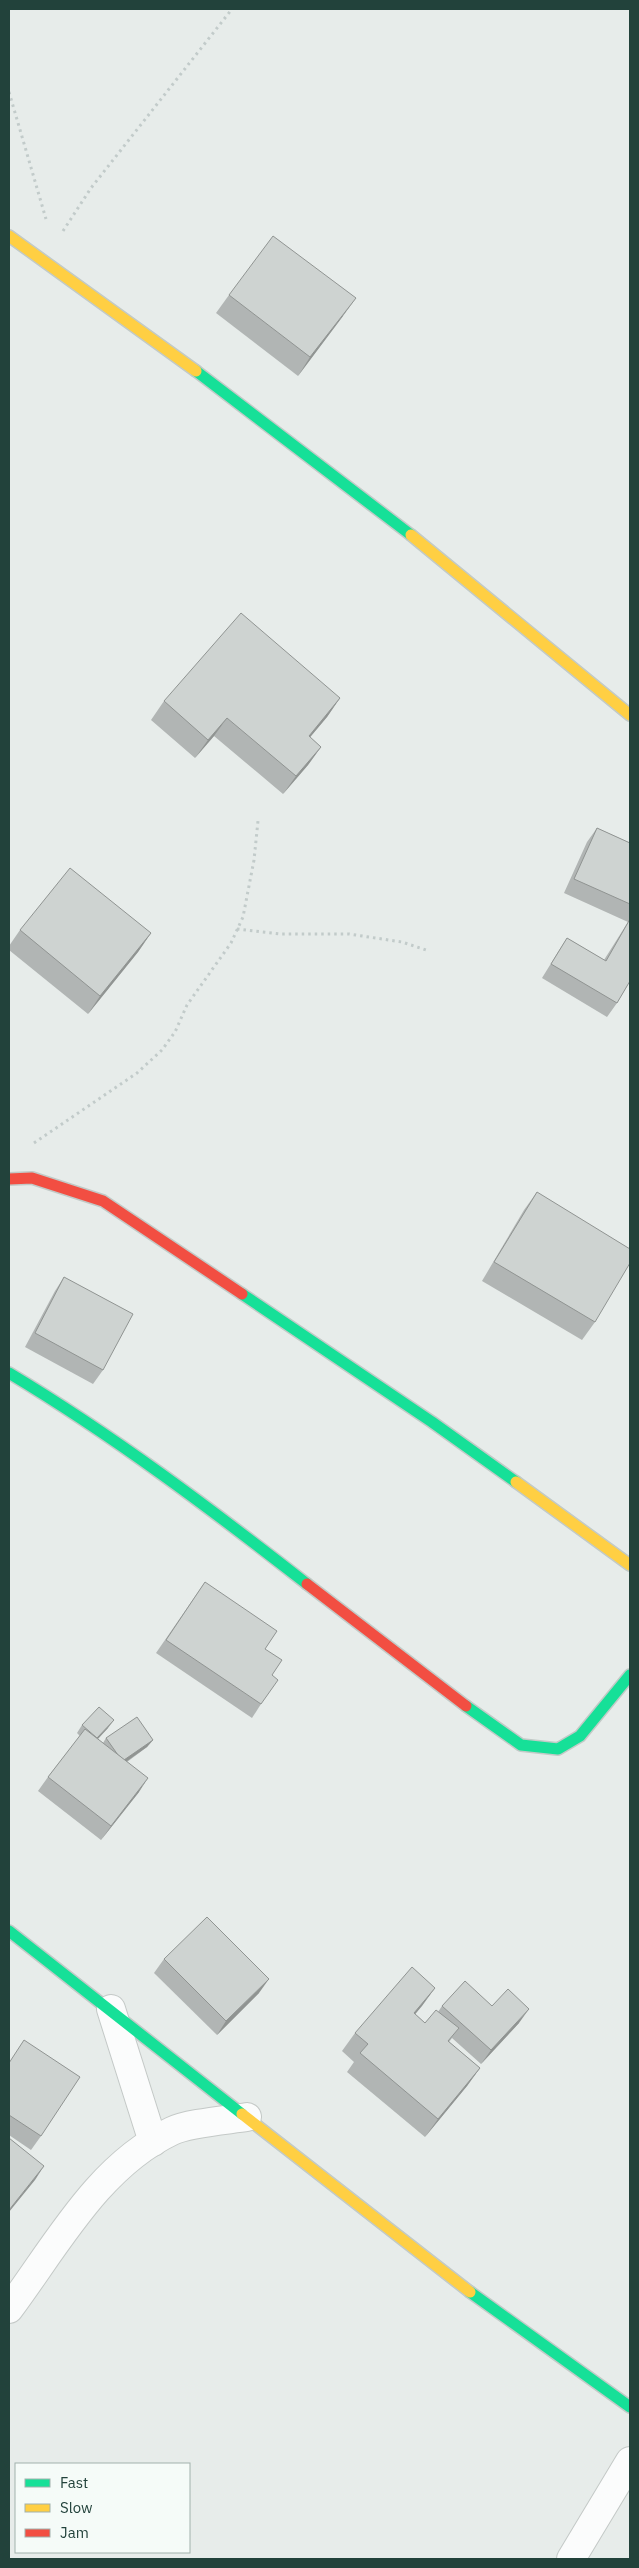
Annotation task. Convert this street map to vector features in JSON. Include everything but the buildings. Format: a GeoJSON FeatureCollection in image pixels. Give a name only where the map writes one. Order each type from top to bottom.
{"type":"FeatureCollection","features":[{"type":"Feature","properties":{"kind":"street"},"geometry":{"type":"LineString","coordinates":[[12,245],[59,273],[198,372],[403,528],[630,715]]}},
{"type":"Feature","properties":{"kind":"street"},"geometry":{"type":"LineString","coordinates":[[9,1179],[32,1178],[103,1201],[432,1422],[630,1565]]}},
{"type":"Feature","properties":{"kind":"street"},"geometry":{"type":"LineString","coordinates":[[9,1373],[61,1404],[180,1486],[465,1705],[521,1745],[558,1749],[580,1736],[630,1675]]}},
{"type":"Feature","properties":{"kind":"street"},"geometry":{"type":"LineString","coordinates":[[9,1931],[476,2296],[629,2403]]}},
{"type":"Feature","properties":{"kind":"street"},"geometry":{"type":"LineString","coordinates":[[111,2009],[153,2142]]}},
{"type":"Feature","properties":{"kind":"street"},"geometry":{"type":"LineString","coordinates":[[9,2310],[96,2189],[139,2150],[174,2130],[247,2117]]}},
{"type":"Feature","properties":{"kind":"street"},"geometry":{"type":"LineString","coordinates":[[571,2559],[630,2461]]}},
{"type":"Feature","properties":{"kind":"path"},"geometry":{"type":"LineString","coordinates":[[53,246],[91,188],[232,9]]}},
{"type":"Feature","properties":{"kind":"path"},"geometry":{"type":"LineString","coordinates":[[9,92],[59,273]]}},
{"type":"Feature","properties":{"kind":"path"},"geometry":{"type":"LineString","coordinates":[[32,1146],[72,1116],[110,1094],[162,1050],[175,1032],[187,1006],[230,943],[243,918],[254,860],[258,821]]}},
{"type":"Feature","properties":{"kind":"path"},"geometry":{"type":"LineString","coordinates":[[237,929],[281,934],[349,934],[402,942],[429,951]]}},
{"type":"Feature","properties":{"kind":"traffic: fast"},"geometry":{"type":"LineString","coordinates":[[196,371],[411,535]]}},
{"type":"Feature","properties":{"kind":"traffic: fast"},"geometry":{"type":"LineString","coordinates":[[242,1294],[432,1422],[516,1482]]}},
{"type":"Feature","properties":{"kind":"traffic: fast"},"geometry":{"type":"LineString","coordinates":[[9,1373],[86,1422],[161,1474],[307,1584]]}},
{"type":"Feature","properties":{"kind":"traffic: fast"},"geometry":{"type":"LineString","coordinates":[[466,1706],[521,1745],[558,1749],[580,1736],[630,1675]]}},
{"type":"Feature","properties":{"kind":"traffic: fast"},"geometry":{"type":"LineString","coordinates":[[9,1931],[242,2114]]}},
{"type":"Feature","properties":{"kind":"traffic: fast"},"geometry":{"type":"LineString","coordinates":[[470,2292],[630,2407]]}},
{"type":"Feature","properties":{"kind":"traffic: slow"},"geometry":{"type":"LineString","coordinates":[[9,236],[196,371]]}},
{"type":"Feature","properties":{"kind":"traffic: slow"},"geometry":{"type":"LineString","coordinates":[[411,535],[630,715]]}},
{"type":"Feature","properties":{"kind":"traffic: slow"},"geometry":{"type":"LineString","coordinates":[[516,1482],[630,1565]]}},
{"type":"Feature","properties":{"kind":"traffic: slow"},"geometry":{"type":"LineString","coordinates":[[242,2114],[470,2292]]}},
{"type":"Feature","properties":{"kind":"traffic: jam"},"geometry":{"type":"LineString","coordinates":[[9,1179],[32,1178],[103,1201],[242,1294]]}},
{"type":"Feature","properties":{"kind":"traffic: jam"},"geometry":{"type":"LineString","coordinates":[[307,1584],[466,1706]]}}]}
